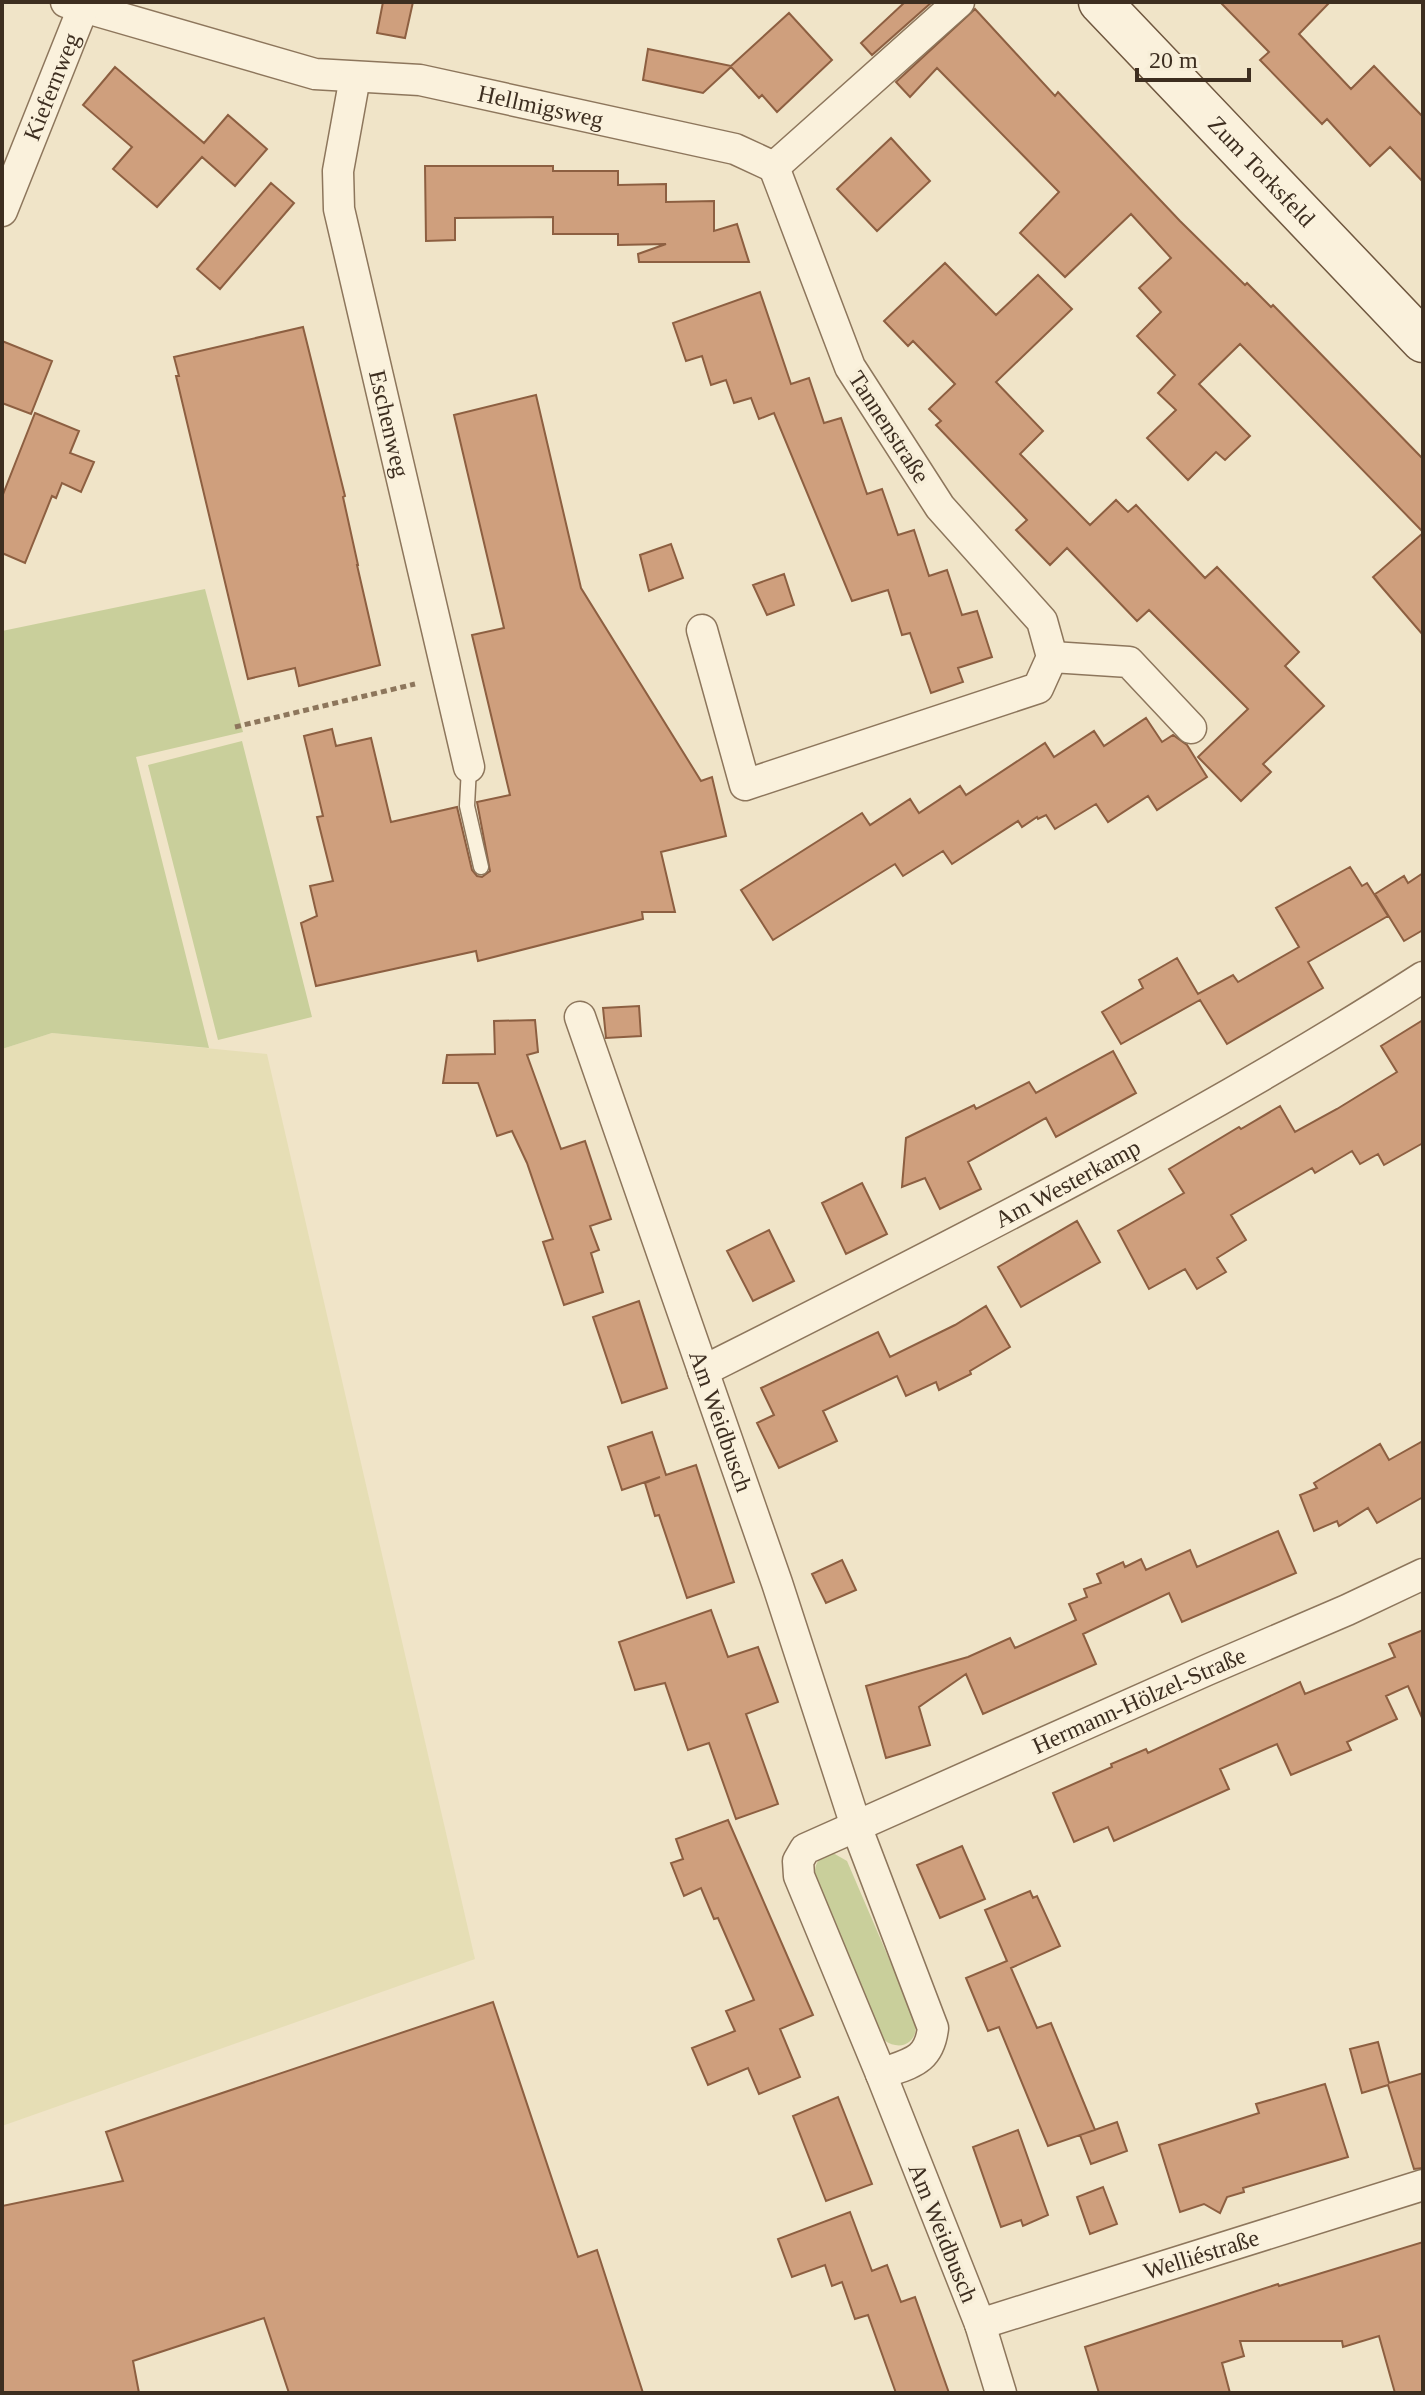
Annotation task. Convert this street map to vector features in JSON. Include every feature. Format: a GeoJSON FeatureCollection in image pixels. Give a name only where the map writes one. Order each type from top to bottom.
{"type":"FeatureCollection","features":[{"type":"Feature","properties":{"kind":"main road","name":"Zum Torksfeld"},"geometry":{"type":"LineString","coordinates":[[1100,2],[1423,341]]}},
{"type":"Feature","properties":{"kind":"street"},"geometry":{"type":"LineString","coordinates":[[774,167],[959,2]]}},
{"type":"Feature","properties":{"kind":"street","name":"Hellmigsweg"},"geometry":{"type":"LineString","coordinates":[[74,5],[315,74],[420,80],[735,149],[774,167]]}},
{"type":"Feature","properties":{"kind":"street","name":"Kiefernweg"},"geometry":{"type":"LineString","coordinates":[[2,211],[74,5]]}},
{"type":"Feature","properties":{"kind":"street","name":"Eschenweg"},"geometry":{"type":"LineString","coordinates":[[355,77],[338,171],[339,209],[469,767]]}},
{"type":"Feature","properties":{"kind":"street","name":"Tannenstraße"},"geometry":{"type":"LineString","coordinates":[[774,167],[850,367],[940,507],[1042,621],[1052,657]]}},
{"type":"Feature","properties":{"kind":"street"},"geometry":{"type":"LineString","coordinates":[[702,630],[745,785],[1038,688],[1052,657],[1129,662],[1191,728]]}},
{"type":"Feature","properties":{"kind":"street","name":"Am Westerkamp"},"geometry":{"type":"LineString","coordinates":[[703,1371],[994,1224],[1226,1095],[1423,977]]}},
{"type":"Feature","properties":{"kind":"street","name":"Am Weidbusch"},"geometry":{"type":"LineString","coordinates":[[580,1017],[777,1583],[856,1826],[933,2028],[931,2045],[920,2058],[881,2074]]}},
{"type":"Feature","properties":{"kind":"street","name":"Hermann-Hölzel-Straße"},"geometry":{"type":"LineString","coordinates":[[856,1826],[1423,1574]]}},
{"type":"Feature","properties":{"kind":"street","name":"Am Weidbusch"},"geometry":{"type":"LineString","coordinates":[[856,1826],[805,1849],[798,1861],[799,1876],[980,2324],[1001,2393]]}},
{"type":"Feature","properties":{"kind":"street","name":"Welliéstraße"},"geometry":{"type":"LineString","coordinates":[[980,2324],[1423,2185]]}},
{"type":"Feature","properties":{"kind":"lane"},"geometry":{"type":"LineString","coordinates":[[469,767],[467,806],[481,867]]}},
{"type":"Feature","properties":{"kind":"path"},"geometry":{"type":"LineString","coordinates":[[235,727],[448,677]]}},
{"type":"Feature","properties":{"kind":"shaded area"},"geometry":{"type":"Polygon","coordinates":[[[52,1033],[267,1054],[475,1959],[2,2126],[2,1049],[52,1033]]]}},
{"type":"Feature","properties":{"kind":"green space"},"geometry":{"type":"Polygon","coordinates":[[[205,589],[243,732],[136,757],[209,1048],[52,1033],[2,1049],[2,631],[205,589]]]}},
{"type":"Feature","properties":{"kind":"green space"},"geometry":{"type":"Polygon","coordinates":[[[242,741],[312,1017],[218,1040],[148,765],[242,741]]]}},
{"type":"Feature","properties":{"kind":"green space"},"geometry":{"type":"Polygon","coordinates":[[[833,1853],[847,1861],[914,2017],[913,2038],[904,2045],[884,2040],[815,1876],[819,1860],[833,1853]]]}},
{"type":"Feature","properties":{"kind":"building"},"geometry":{"type":"Polygon","coordinates":[[[383,2],[413,2],[405,38],[377,33],[383,2]]]}},
{"type":"Feature","properties":{"kind":"building"},"geometry":{"type":"Polygon","coordinates":[[[905,2],[932,2],[872,55],[861,43],[905,2]]]}},
{"type":"Feature","properties":{"kind":"building"},"geometry":{"type":"Polygon","coordinates":[[[1220,2],[1330,2],[1299,34],[1351,89],[1374,66],[1423,117],[1423,182],[1390,147],[1370,166],[1327,119],[1322,124],[1260,60],[1269,52],[1220,2]]]}},
{"type":"Feature","properties":{"kind":"building"},"geometry":{"type":"Polygon","coordinates":[[[975,9],[1055,96],[1058,92],[1180,221],[1245,285],[1247,283],[1271,307],[1273,305],[1423,459],[1423,532],[1240,344],[1199,384],[1250,436],[1225,460],[1216,452],[1188,480],[1147,438],[1176,410],[1158,393],[1175,375],[1137,336],[1161,312],[1139,288],[1171,258],[1131,214],[1065,277],[1020,233],[1059,192],[937,68],[910,97],[896,82],[975,9]]]}},
{"type":"Feature","properties":{"kind":"building"},"geometry":{"type":"Polygon","coordinates":[[[789,13],[832,60],[777,112],[762,95],[759,98],[731,67],[703,93],[643,80],[648,49],[731,66],[789,13]]]}},
{"type":"Feature","properties":{"kind":"building"},"geometry":{"type":"Polygon","coordinates":[[[115,67],[204,143],[228,115],[267,149],[235,186],[202,157],[157,207],[113,169],[132,147],[83,105],[115,67]]]}},
{"type":"Feature","properties":{"kind":"building"},"geometry":{"type":"Polygon","coordinates":[[[891,138],[930,181],[877,231],[837,189],[891,138]]]}},
{"type":"Feature","properties":{"kind":"building"},"geometry":{"type":"Polygon","coordinates":[[[425,166],[553,166],[553,171],[618,171],[618,185],[666,184],[666,202],[714,201],[714,231],[737,224],[749,262],[639,262],[638,254],[666,244],[618,245],[618,234],[553,234],[553,217],[455,218],[455,240],[426,241],[425,166]]]}},
{"type":"Feature","properties":{"kind":"building"},"geometry":{"type":"Polygon","coordinates":[[[271,183],[294,203],[220,289],[197,269],[271,183]]]}},
{"type":"Feature","properties":{"kind":"building"},"geometry":{"type":"Polygon","coordinates":[[[945,263],[996,315],[1038,275],[1072,309],[996,382],[1043,431],[1020,454],[1090,525],[1116,500],[1128,512],[1136,505],[1205,578],[1217,567],[1299,652],[1285,666],[1324,706],[1263,764],[1271,772],[1241,801],[1198,757],[1248,709],[1149,610],[1137,621],[1067,548],[1050,565],[1016,530],[1027,520],[936,425],[941,421],[929,409],[955,384],[913,341],[908,346],[884,321],[945,263]]]}},
{"type":"Feature","properties":{"kind":"building"},"geometry":{"type":"Polygon","coordinates":[[[760,292],[791,384],[809,378],[824,423],[841,418],[867,494],[882,489],[898,535],[914,530],[929,576],[947,570],[962,615],[977,611],[992,657],[958,668],[963,682],[931,693],[910,633],[902,635],[888,590],[852,601],[774,413],[759,419],[751,398],[734,403],[726,380],[711,385],[702,356],[686,361],[673,323],[760,292]]]}},
{"type":"Feature","properties":{"kind":"building"},"geometry":{"type":"Polygon","coordinates":[[[303,327],[345,496],[380,665],[299,686],[295,668],[248,679],[174,357],[303,327]]]}},
{"type":"Feature","properties":{"kind":"building"},"geometry":{"type":"Polygon","coordinates":[[[2,341],[52,361],[31,414],[2,403],[2,341]]]}},
{"type":"Feature","properties":{"kind":"building"},"geometry":{"type":"Polygon","coordinates":[[[536,395],[581,588],[701,781],[712,777],[726,836],[661,852],[675,912],[642,912],[643,919],[478,961],[476,951],[316,986],[301,923],[317,916],[310,886],[333,881],[317,817],[323,816],[304,736],[332,729],[336,746],[371,738],[391,822],[457,807],[472,870],[482,877],[490,871],[477,802],[510,795],[472,635],[504,628],[454,415],[536,395]]]}},
{"type":"Feature","properties":{"kind":"building"},"geometry":{"type":"Polygon","coordinates":[[[35,413],[79,431],[70,453],[94,462],[81,492],[62,483],[56,498],[52,496],[25,563],[2,553],[2,497],[35,413]]]}},
{"type":"Feature","properties":{"kind":"building"},"geometry":{"type":"Polygon","coordinates":[[[1423,533],[1423,635],[1373,577],[1423,533]]]}},
{"type":"Feature","properties":{"kind":"building"},"geometry":{"type":"Polygon","coordinates":[[[671,544],[683,578],[649,591],[640,555],[671,544]]]}},
{"type":"Feature","properties":{"kind":"building"},"geometry":{"type":"Polygon","coordinates":[[[784,574],[794,605],[767,615],[753,585],[784,574]]]}},
{"type":"Feature","properties":{"kind":"building"},"geometry":{"type":"Polygon","coordinates":[[[1146,718],[1162,742],[1173,735],[1187,745],[1207,777],[1157,810],[1148,796],[1108,822],[1096,804],[1055,829],[1046,815],[1022,827],[1018,821],[952,864],[943,851],[903,876],[895,864],[773,940],[741,890],[862,813],[870,825],[910,799],[919,813],[960,786],[966,795],[1045,743],[1054,757],[1094,731],[1104,746],[1146,718]]]}},
{"type":"Feature","properties":{"kind":"building"},"geometry":{"type":"Polygon","coordinates":[[[1350,867],[1362,886],[1367,883],[1388,916],[1308,962],[1323,988],[1227,1044],[1200,1000],[1121,1044],[1102,1012],[1143,988],[1139,980],[1177,958],[1198,994],[1233,975],[1238,982],[1299,947],[1276,908],[1350,867]]]}},
{"type":"Feature","properties":{"kind":"building"},"geometry":{"type":"Polygon","coordinates":[[[1423,873],[1423,930],[1404,941],[1375,894],[1404,876],[1408,883],[1423,873]]]}},
{"type":"Feature","properties":{"kind":"building"},"geometry":{"type":"Polygon","coordinates":[[[639,1006],[641,1036],[606,1038],[603,1008],[639,1006]]]}},
{"type":"Feature","properties":{"kind":"building"},"geometry":{"type":"Polygon","coordinates":[[[535,1020],[538,1052],[527,1055],[561,1149],[585,1141],[611,1219],[590,1226],[599,1250],[591,1253],[603,1292],[564,1305],[543,1242],[553,1239],[527,1163],[512,1131],[497,1136],[478,1083],[443,1083],[447,1055],[495,1054],[494,1021],[535,1020]]]}},
{"type":"Feature","properties":{"kind":"building"},"geometry":{"type":"Polygon","coordinates":[[[1423,1020],[1423,1143],[1384,1165],[1378,1154],[1360,1164],[1352,1151],[1315,1173],[1312,1168],[1231,1215],[1246,1240],[1217,1258],[1226,1272],[1197,1289],[1185,1269],[1149,1289],[1118,1231],[1184,1193],[1169,1169],[1280,1106],[1295,1132],[1337,1109],[1397,1072],[1381,1046],[1423,1020]]]}},
{"type":"Feature","properties":{"kind":"building"},"geometry":{"type":"Polygon","coordinates":[[[1113,1051],[1136,1093],[1056,1137],[1046,1118],[968,1162],[981,1189],[940,1209],[925,1178],[902,1187],[906,1138],[974,1105],[976,1109],[1029,1082],[1036,1093],[1113,1051]]]}},
{"type":"Feature","properties":{"kind":"building"},"geometry":{"type":"Polygon","coordinates":[[[862,1183],[887,1234],[846,1254],[822,1203],[862,1183]]]}},
{"type":"Feature","properties":{"kind":"building"},"geometry":{"type":"Polygon","coordinates":[[[1077,1221],[1100,1262],[1021,1307],[998,1267],[1077,1221]]]}},
{"type":"Feature","properties":{"kind":"building"},"geometry":{"type":"Polygon","coordinates":[[[769,1230],[794,1281],[753,1301],[727,1251],[769,1230]]]}},
{"type":"Feature","properties":{"kind":"building"},"geometry":{"type":"Polygon","coordinates":[[[639,1301],[667,1388],[622,1403],[593,1317],[639,1301]]]}},
{"type":"Feature","properties":{"kind":"building"},"geometry":{"type":"Polygon","coordinates":[[[986,1306],[1010,1347],[970,1371],[971,1374],[939,1390],[936,1382],[906,1396],[897,1376],[823,1411],[837,1441],[779,1468],[757,1423],[774,1415],[761,1388],[878,1332],[890,1357],[986,1306]]]}},
{"type":"Feature","properties":{"kind":"building"},"geometry":{"type":"Polygon","coordinates":[[[652,1432],[666,1475],[696,1465],[734,1582],[687,1598],[645,1483],[660,1477],[622,1490],[608,1447],[652,1432]]]}},
{"type":"Feature","properties":{"kind":"building"},"geometry":{"type":"Polygon","coordinates":[[[1423,1441],[1423,1497],[1377,1523],[1368,1508],[1339,1526],[1337,1521],[1314,1531],[1300,1495],[1317,1488],[1314,1483],[1380,1444],[1389,1460],[1423,1441]]]}},
{"type":"Feature","properties":{"kind":"building"},"geometry":{"type":"Polygon","coordinates":[[[1278,1531],[1296,1573],[1182,1622],[1169,1593],[1083,1634],[1096,1664],[983,1714],[966,1674],[919,1707],[930,1745],[886,1758],[866,1686],[968,1657],[1010,1638],[1015,1648],[1076,1620],[1069,1604],[1087,1597],[1084,1589],[1101,1583],[1097,1574],[1123,1562],[1125,1567],[1141,1559],[1146,1570],[1190,1550],[1197,1567],[1278,1531]]]}},
{"type":"Feature","properties":{"kind":"building"},"geometry":{"type":"Polygon","coordinates":[[[842,1560],[856,1590],[826,1603],[812,1574],[842,1560]]]}},
{"type":"Feature","properties":{"kind":"building"},"geometry":{"type":"Polygon","coordinates":[[[711,1610],[728,1657],[758,1647],[778,1702],[746,1714],[778,1804],[736,1819],[709,1743],[688,1750],[665,1683],[635,1690],[619,1642],[711,1610]]]}},
{"type":"Feature","properties":{"kind":"building"},"geometry":{"type":"Polygon","coordinates":[[[1423,1630],[1423,1720],[1408,1686],[1386,1696],[1397,1719],[1347,1742],[1351,1750],[1291,1775],[1277,1744],[1220,1769],[1229,1789],[1114,1841],[1108,1827],[1074,1842],[1053,1793],[1112,1767],[1111,1764],[1146,1749],[1148,1753],[1300,1682],[1305,1694],[1395,1657],[1389,1644],[1423,1630]]]}},
{"type":"Feature","properties":{"kind":"building"},"geometry":{"type":"Polygon","coordinates":[[[728,1820],[813,2015],[780,2029],[800,2077],[759,2094],[748,2068],[708,2085],[692,2048],[735,2031],[726,2011],[754,2000],[718,1918],[714,1919],[701,1888],[684,1896],[671,1863],[683,1859],[676,1839],[728,1820]]]}},
{"type":"Feature","properties":{"kind":"building"},"geometry":{"type":"Polygon","coordinates":[[[962,1846],[985,1899],[940,1918],[917,1865],[962,1846]]]}},
{"type":"Feature","properties":{"kind":"building"},"geometry":{"type":"Polygon","coordinates":[[[1030,1891],[1033,1898],[1037,1896],[1060,1946],[1011,1968],[1037,2028],[1051,2023],[1095,2130],[1048,2146],[999,2027],[988,2031],[966,1978],[1007,1961],[985,1910],[1030,1891]]]}},
{"type":"Feature","properties":{"kind":"building"},"geometry":{"type":"Polygon","coordinates":[[[493,2002],[578,2257],[597,2250],[643,2393],[289,2393],[264,2318],[133,2361],[139,2393],[2,2393],[2,2206],[123,2181],[106,2132],[493,2002]]]}},
{"type":"Feature","properties":{"kind":"building"},"geometry":{"type":"Polygon","coordinates":[[[1378,2042],[1389,2083],[1423,2073],[1423,2168],[1414,2169],[1388,2085],[1362,2093],[1350,2049],[1378,2042]]]}},
{"type":"Feature","properties":{"kind":"building"},"geometry":{"type":"Polygon","coordinates":[[[1325,2084],[1348,2157],[1243,2188],[1244,2192],[1227,2197],[1220,2213],[1204,2204],[1180,2212],[1159,2145],[1259,2113],[1256,2104],[1325,2084]]]}},
{"type":"Feature","properties":{"kind":"building"},"geometry":{"type":"Polygon","coordinates":[[[838,2097],[872,2184],[826,2201],[793,2116],[838,2097]]]}},
{"type":"Feature","properties":{"kind":"building"},"geometry":{"type":"Polygon","coordinates":[[[1117,2122],[1127,2151],[1091,2164],[1080,2135],[1117,2122]]]}},
{"type":"Feature","properties":{"kind":"building"},"geometry":{"type":"Polygon","coordinates":[[[1018,2130],[1048,2215],[1023,2226],[1021,2220],[1001,2227],[973,2147],[1018,2130]]]}},
{"type":"Feature","properties":{"kind":"building"},"geometry":{"type":"Polygon","coordinates":[[[1103,2187],[1117,2224],[1090,2234],[1077,2197],[1103,2187]]]}},
{"type":"Feature","properties":{"kind":"building"},"geometry":{"type":"Polygon","coordinates":[[[850,2212],[872,2271],[887,2265],[901,2302],[915,2297],[949,2393],[896,2393],[868,2315],[855,2319],[842,2282],[832,2286],[825,2265],[792,2277],[778,2239],[850,2212]]]}},
{"type":"Feature","properties":{"kind":"building"},"geometry":{"type":"Polygon","coordinates":[[[1423,2242],[1423,2393],[1395,2393],[1379,2336],[1343,2347],[1342,2341],[1240,2341],[1244,2356],[1222,2363],[1230,2393],[1099,2393],[1085,2347],[1278,2284],[1423,2242]]]}}]}
